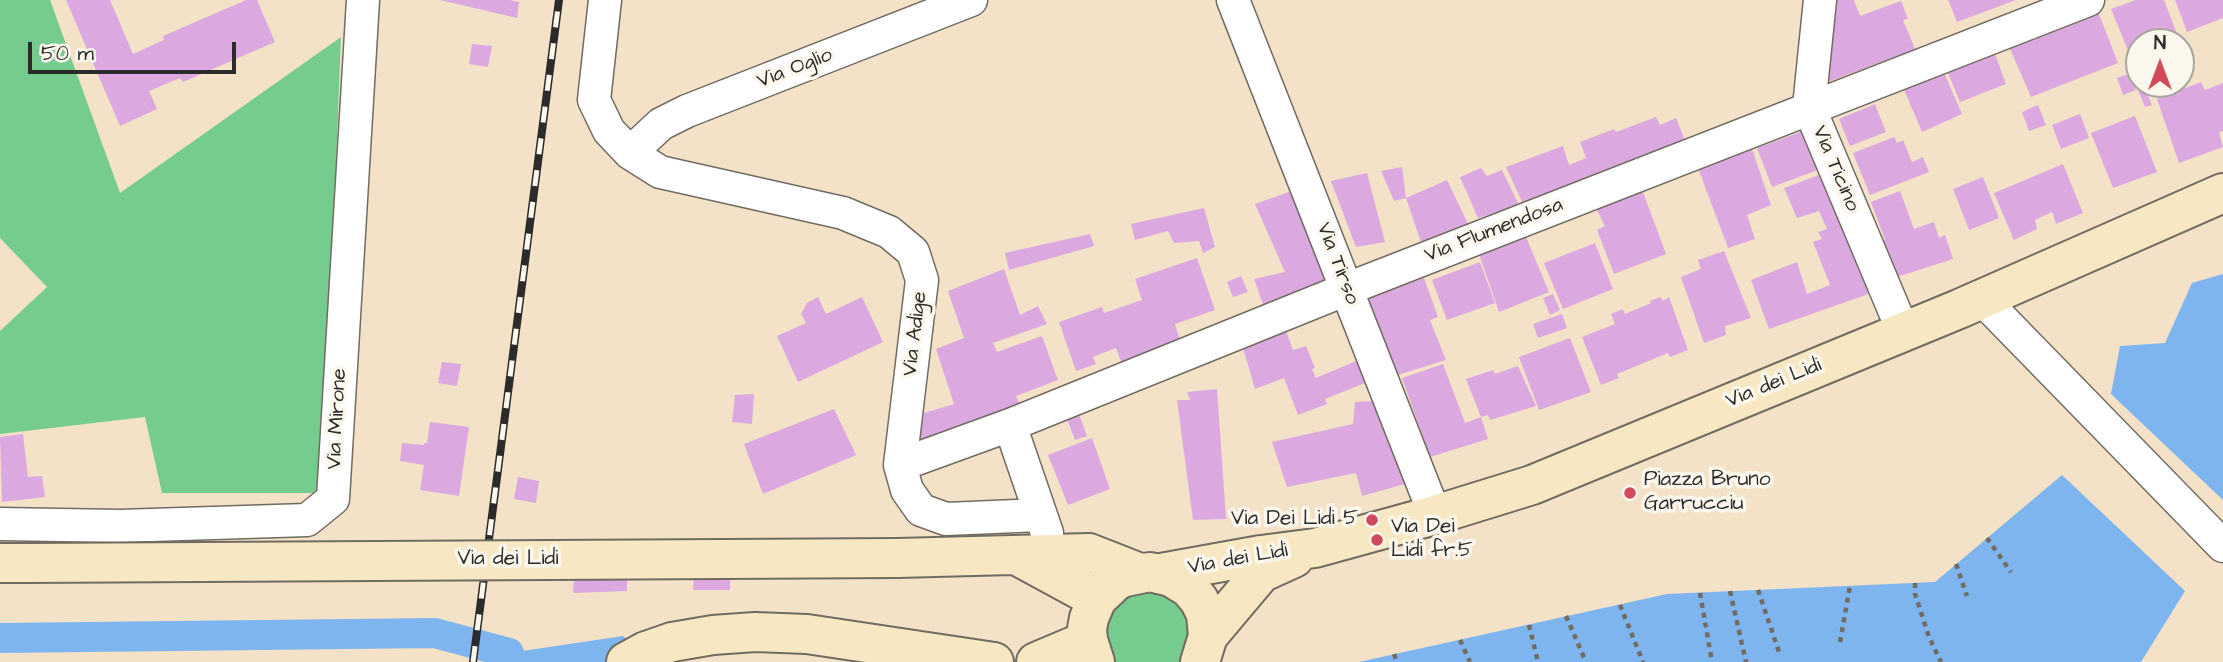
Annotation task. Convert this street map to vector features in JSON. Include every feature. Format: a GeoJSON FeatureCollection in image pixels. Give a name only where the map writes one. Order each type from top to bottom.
{"type":"FeatureCollection","features":[{"type":"Feature","properties":{"kind":"main road","name":"Via dei Lidi"},"geometry":{"type":"LineString","coordinates":[[14,563],[897,558],[1089,553],[1150,573],[1315,548],[1532,485],[1990,295],[2223,193]]}},
{"type":"Feature","properties":{"kind":"main road","name":"Via dei Lidi"},"geometry":{"type":"LineString","coordinates":[[1205,649],[1261,573],[1315,548]]}},
{"type":"Feature","properties":{"kind":"main road","name":"Via dei Lidi"},"geometry":{"type":"LineString","coordinates":[[1016,555],[1097,599]]}},
{"type":"Feature","properties":{"kind":"main road"},"geometry":{"type":"LineString","coordinates":[[1036,662],[1091,651],[1089,618],[1097,599],[1116,581],[1150,573],[1171,577],[1189,588],[1199,600],[1206,614],[1205,649]]}},
{"type":"Feature","properties":{"kind":"main road"},"geometry":{"type":"LineString","coordinates":[[636,656],[672,642],[755,632],[807,634],[994,662]]}},
{"type":"Feature","properties":{"kind":"street","name":"Via Mirone"},"geometry":{"type":"LineString","coordinates":[[0,524],[120,526],[307,520],[333,499],[363,0]]}},
{"type":"Feature","properties":{"kind":"street","name":"Via Adige"},"geometry":{"type":"LineString","coordinates":[[605,0],[594,100],[609,131],[630,153],[660,172],[843,213],[889,232],[913,252],[922,280],[900,465],[907,490],[921,510],[946,519],[1040,515]]}},
{"type":"Feature","properties":{"kind":"street","name":"Via Oglio"},"geometry":{"type":"LineString","coordinates":[[630,153],[661,124],[687,111],[971,0]]}},
{"type":"Feature","properties":{"kind":"street","name":"Via Ticino"},"geometry":{"type":"LineString","coordinates":[[1820,0],[1809,107],[1903,331]]}},
{"type":"Feature","properties":{"kind":"street","name":"Via Flumendosa"},"geometry":{"type":"LineString","coordinates":[[900,465],[1010,425],[1347,289],[2088,0]]}},
{"type":"Feature","properties":{"kind":"street","name":"Via Tirso"},"geometry":{"type":"LineString","coordinates":[[1236,4],[1435,515]]}},
{"type":"Feature","properties":{"kind":"street"},"geometry":{"type":"LineString","coordinates":[[1990,295],[1991,308],[2223,546]]}},
{"type":"Feature","properties":{"kind":"street"},"geometry":{"type":"LineString","coordinates":[[1010,425],[1044,529],[1055,542],[1071,553]]}},
{"type":"Feature","properties":{"kind":"path"},"geometry":{"type":"LineString","coordinates":[[1987,538],[2011,572]]}},
{"type":"Feature","properties":{"kind":"path"},"geometry":{"type":"LineString","coordinates":[[1956,564],[1967,596]]}},
{"type":"Feature","properties":{"kind":"path"},"geometry":{"type":"LineString","coordinates":[[1915,583],[1915,594],[1929,637],[1941,662]]}},
{"type":"Feature","properties":{"kind":"path"},"geometry":{"type":"LineString","coordinates":[[1840,642],[1850,586]]}},
{"type":"Feature","properties":{"kind":"path"},"geometry":{"type":"LineString","coordinates":[[1758,590],[1779,652]]}},
{"type":"Feature","properties":{"kind":"path"},"geometry":{"type":"LineString","coordinates":[[1730,592],[1746,662]]}},
{"type":"Feature","properties":{"kind":"path"},"geometry":{"type":"LineString","coordinates":[[1700,593],[1712,662]]}},
{"type":"Feature","properties":{"kind":"path"},"geometry":{"type":"LineString","coordinates":[[1620,605],[1643,662]]}},
{"type":"Feature","properties":{"kind":"path"},"geometry":{"type":"LineString","coordinates":[[1566,616],[1586,662]]}},
{"type":"Feature","properties":{"kind":"path"},"geometry":{"type":"LineString","coordinates":[[1529,625],[1538,662]]}},
{"type":"Feature","properties":{"kind":"path"},"geometry":{"type":"LineString","coordinates":[[1460,640],[1470,662]]}},
{"type":"Feature","properties":{"kind":"path"},"geometry":{"type":"LineString","coordinates":[[1394,654],[1398,662]]}},
{"type":"Feature","properties":{"kind":"green space"},"geometry":{"type":"Polygon","coordinates":[[[0,0],[50,0],[120,193],[341,37],[323,493],[162,493],[145,417],[0,434],[0,331],[47,287],[0,238],[0,0]]]}},
{"type":"Feature","properties":{"kind":"green space"},"geometry":{"type":"Polygon","coordinates":[[[1159,584],[1196,616],[1188,662],[1111,662],[1106,656],[1105,611],[1114,598],[1159,584]]]}},
{"type":"Feature","properties":{"kind":"water"},"geometry":{"type":"Polygon","coordinates":[[[2223,274],[2223,500],[2111,394],[2120,346],[2165,343],[2192,283],[2223,274]]]}},
{"type":"Feature","properties":{"kind":"water"},"geometry":{"type":"Polygon","coordinates":[[[2062,475],[2185,591],[2141,662],[1359,662],[1667,594],[1935,582],[2062,475]]]}},
{"type":"Feature","properties":{"kind":"water"},"geometry":{"type":"Polygon","coordinates":[[[623,636],[653,662],[509,662],[509,653],[623,636]]]}},
{"type":"Feature","properties":{"kind":"building"},"geometry":{"type":"Polygon","coordinates":[[[66,0],[110,0],[133,54],[164,40],[163,36],[246,0],[257,0],[275,42],[183,82],[180,78],[149,91],[157,109],[120,126],[66,0]]]}},
{"type":"Feature","properties":{"kind":"building"},"geometry":{"type":"Polygon","coordinates":[[[440,0],[519,2],[517,18],[440,0]]]}},
{"type":"Feature","properties":{"kind":"building"},"geometry":{"type":"Polygon","coordinates":[[[1837,0],[1854,0],[1860,16],[1901,1],[1908,19],[1903,20],[1915,49],[1822,84],[1837,0]]]}},
{"type":"Feature","properties":{"kind":"building"},"geometry":{"type":"Polygon","coordinates":[[[1948,0],[2016,0],[1957,22],[1948,0]]]}},
{"type":"Feature","properties":{"kind":"building"},"geometry":{"type":"Polygon","coordinates":[[[2136,0],[2164,0],[2175,28],[2125,28],[2125,43],[2111,9],[2136,0]]]}},
{"type":"Feature","properties":{"kind":"building"},"geometry":{"type":"Polygon","coordinates":[[[2175,0],[2223,0],[2223,18],[2195,29],[2186,28],[2175,0]]]}},
{"type":"Feature","properties":{"kind":"building"},"geometry":{"type":"Polygon","coordinates":[[[2099,14],[2118,63],[2031,97],[2010,49],[2099,14]]]}},
{"type":"Feature","properties":{"kind":"building"},"geometry":{"type":"Polygon","coordinates":[[[472,44],[492,46],[488,67],[469,64],[472,44]]]}},
{"type":"Feature","properties":{"kind":"building"},"geometry":{"type":"Polygon","coordinates":[[[1995,54],[2006,84],[1960,102],[1948,73],[1995,54]]]}},
{"type":"Feature","properties":{"kind":"building"},"geometry":{"type":"Polygon","coordinates":[[[1942,68],[1962,114],[1922,132],[1902,85],[1942,68]]]}},
{"type":"Feature","properties":{"kind":"building"},"geometry":{"type":"Polygon","coordinates":[[[2125,75],[2125,94],[2123,95],[2117,78],[2125,75]]]}},
{"type":"Feature","properties":{"kind":"building"},"geometry":{"type":"Polygon","coordinates":[[[2201,82],[2205,90],[2223,83],[2223,131],[2219,132],[2223,147],[2179,163],[2157,99],[2195,98],[2195,84],[2201,82]]]}},
{"type":"Feature","properties":{"kind":"building"},"geometry":{"type":"Polygon","coordinates":[[[2141,98],[2149,98],[2152,105],[2145,107],[2141,98]]]}},
{"type":"Feature","properties":{"kind":"building"},"geometry":{"type":"Polygon","coordinates":[[[1875,104],[1886,132],[1850,146],[1839,119],[1875,104]]]}},
{"type":"Feature","properties":{"kind":"building"},"geometry":{"type":"Polygon","coordinates":[[[2038,105],[2046,125],[2029,131],[2022,112],[2038,105]]]}},
{"type":"Feature","properties":{"kind":"building"},"geometry":{"type":"Polygon","coordinates":[[[2080,114],[2089,138],[2061,149],[2052,125],[2080,114]]]}},
{"type":"Feature","properties":{"kind":"building"},"geometry":{"type":"Polygon","coordinates":[[[2135,116],[2157,172],[2113,188],[2091,133],[2135,116]]]}},
{"type":"Feature","properties":{"kind":"building"},"geometry":{"type":"Polygon","coordinates":[[[1656,117],[1660,125],[1676,118],[1686,143],[1524,206],[1506,167],[1563,146],[1569,165],[1586,158],[1580,142],[1656,117]]]}},
{"type":"Feature","properties":{"kind":"building"},"geometry":{"type":"Polygon","coordinates":[[[1806,130],[1821,169],[1772,187],[1757,148],[1806,130]]]}},
{"type":"Feature","properties":{"kind":"building"},"geometry":{"type":"Polygon","coordinates":[[[1894,137],[1897,143],[1903,140],[1912,162],[1923,157],[1929,172],[1870,195],[1853,153],[1894,137]]]}},
{"type":"Feature","properties":{"kind":"building"},"geometry":{"type":"Polygon","coordinates":[[[1752,149],[1771,205],[1747,215],[1755,239],[1728,248],[1698,168],[1752,149]]]}},
{"type":"Feature","properties":{"kind":"building"},"geometry":{"type":"Polygon","coordinates":[[[2063,164],[2083,213],[2056,224],[2052,212],[2035,220],[2037,229],[2014,240],[1994,193],[2063,164]]]}},
{"type":"Feature","properties":{"kind":"building"},"geometry":{"type":"Polygon","coordinates":[[[1402,167],[1406,198],[1394,201],[1381,171],[1402,167]]]}},
{"type":"Feature","properties":{"kind":"building"},"geometry":{"type":"Polygon","coordinates":[[[1481,168],[1487,176],[1502,170],[1519,205],[1478,218],[1460,177],[1481,168]]]}},
{"type":"Feature","properties":{"kind":"building"},"geometry":{"type":"Polygon","coordinates":[[[1827,172],[1874,292],[1769,329],[1751,280],[1797,262],[1807,294],[1830,285],[1813,242],[1822,239],[1818,232],[1827,229],[1819,211],[1797,218],[1784,188],[1827,172]]]}},
{"type":"Feature","properties":{"kind":"building"},"geometry":{"type":"Polygon","coordinates":[[[1367,173],[1385,242],[1356,247],[1331,181],[1367,173]]]}},
{"type":"Feature","properties":{"kind":"building"},"geometry":{"type":"Polygon","coordinates":[[[1983,177],[1999,218],[1969,230],[1953,189],[1983,177]]]}},
{"type":"Feature","properties":{"kind":"building"},"geometry":{"type":"Polygon","coordinates":[[[1447,180],[1468,224],[1421,242],[1406,198],[1447,180]]]}},
{"type":"Feature","properties":{"kind":"building"},"geometry":{"type":"Polygon","coordinates":[[[1294,190],[1333,282],[1264,307],[1254,279],[1285,272],[1255,204],[1294,190]]]}},
{"type":"Feature","properties":{"kind":"building"},"geometry":{"type":"Polygon","coordinates":[[[1900,191],[1914,229],[1934,222],[1939,238],[1945,235],[1953,259],[1897,277],[1871,202],[1900,191]]]}},
{"type":"Feature","properties":{"kind":"building"},"geometry":{"type":"Polygon","coordinates":[[[1643,192],[1666,254],[1614,274],[1597,230],[1605,226],[1596,208],[1643,192]]]}},
{"type":"Feature","properties":{"kind":"building"},"geometry":{"type":"Polygon","coordinates":[[[1204,208],[1215,247],[1203,253],[1199,241],[1174,243],[1168,231],[1135,240],[1131,224],[1204,208]]]}},
{"type":"Feature","properties":{"kind":"building"},"geometry":{"type":"Polygon","coordinates":[[[1090,234],[1094,246],[1009,270],[1005,253],[1090,234]]]}},
{"type":"Feature","properties":{"kind":"building"},"geometry":{"type":"Polygon","coordinates":[[[1526,237],[1549,292],[1499,312],[1479,254],[1526,237]]]}},
{"type":"Feature","properties":{"kind":"building"},"geometry":{"type":"Polygon","coordinates":[[[1595,243],[1613,289],[1563,309],[1544,263],[1595,243]]]}},
{"type":"Feature","properties":{"kind":"building"},"geometry":{"type":"Polygon","coordinates":[[[1724,251],[1751,318],[1725,326],[1726,335],[1704,343],[1681,277],[1701,269],[1698,260],[1724,251]]]}},
{"type":"Feature","properties":{"kind":"building"},"geometry":{"type":"Polygon","coordinates":[[[1197,258],[1215,310],[1175,324],[1181,343],[1122,364],[1116,348],[1093,357],[1096,364],[1076,371],[1059,322],[1102,307],[1104,313],[1142,300],[1135,279],[1197,258]]]}},
{"type":"Feature","properties":{"kind":"building"},"geometry":{"type":"Polygon","coordinates":[[[1480,262],[1495,303],[1447,320],[1432,280],[1480,262]]]}},
{"type":"Feature","properties":{"kind":"building"},"geometry":{"type":"Polygon","coordinates":[[[1004,269],[1020,315],[1038,306],[1047,324],[993,343],[997,352],[1042,336],[1058,380],[1016,396],[1021,407],[926,442],[917,436],[924,413],[954,404],[936,349],[964,338],[948,291],[1004,269]]]}},
{"type":"Feature","properties":{"kind":"building"},"geometry":{"type":"Polygon","coordinates":[[[1241,276],[1248,292],[1233,297],[1227,282],[1241,276]]]}},
{"type":"Feature","properties":{"kind":"building"},"geometry":{"type":"Polygon","coordinates":[[[1424,278],[1438,317],[1430,320],[1446,360],[1398,375],[1368,298],[1424,278]]]}},
{"type":"Feature","properties":{"kind":"building"},"geometry":{"type":"Polygon","coordinates":[[[1553,294],[1560,310],[1550,315],[1543,298],[1553,294]]]}},
{"type":"Feature","properties":{"kind":"building"},"geometry":{"type":"Polygon","coordinates":[[[818,297],[826,314],[862,297],[883,342],[798,382],[777,336],[806,323],[801,314],[807,303],[818,297]]]}},
{"type":"Feature","properties":{"kind":"building"},"geometry":{"type":"Polygon","coordinates":[[[1660,297],[1663,301],[1669,297],[1688,350],[1670,357],[1668,353],[1617,374],[1619,378],[1601,385],[1582,337],[1615,324],[1611,314],[1623,309],[1625,314],[1660,297]]]}},
{"type":"Feature","properties":{"kind":"building"},"geometry":{"type":"Polygon","coordinates":[[[1562,314],[1567,328],[1538,338],[1533,324],[1562,314]]]}},
{"type":"Feature","properties":{"kind":"building"},"geometry":{"type":"Polygon","coordinates":[[[1286,331],[1293,350],[1306,346],[1316,378],[1356,361],[1365,383],[1325,399],[1327,404],[1298,415],[1284,378],[1255,389],[1243,348],[1286,331]]]}},
{"type":"Feature","properties":{"kind":"building"},"geometry":{"type":"Polygon","coordinates":[[[1570,338],[1591,392],[1539,410],[1519,357],[1570,338]]]}},
{"type":"Feature","properties":{"kind":"building"},"geometry":{"type":"Polygon","coordinates":[[[442,362],[461,364],[457,386],[438,383],[442,362]]]}},
{"type":"Feature","properties":{"kind":"building"},"geometry":{"type":"Polygon","coordinates":[[[1443,364],[1465,423],[1481,417],[1488,439],[1430,457],[1402,378],[1443,364]]]}},
{"type":"Feature","properties":{"kind":"building"},"geometry":{"type":"Polygon","coordinates":[[[1518,366],[1536,406],[1490,420],[1488,415],[1481,417],[1466,379],[1493,370],[1495,374],[1518,366]]]}},
{"type":"Feature","properties":{"kind":"building"},"geometry":{"type":"Polygon","coordinates":[[[1217,389],[1226,519],[1193,520],[1177,400],[1190,400],[1187,392],[1217,389]]]}},
{"type":"Feature","properties":{"kind":"building"},"geometry":{"type":"Polygon","coordinates":[[[754,394],[752,424],[732,422],[735,395],[754,394]]]}},
{"type":"Feature","properties":{"kind":"building"},"geometry":{"type":"Polygon","coordinates":[[[1372,401],[1405,484],[1362,496],[1356,473],[1287,487],[1272,442],[1353,424],[1355,402],[1372,401]]]}},
{"type":"Feature","properties":{"kind":"building"},"geometry":{"type":"Polygon","coordinates":[[[834,409],[856,455],[763,494],[744,444],[834,409]]]}},
{"type":"Feature","properties":{"kind":"building"},"geometry":{"type":"Polygon","coordinates":[[[1079,414],[1087,436],[1075,440],[1067,419],[1079,414]]]}},
{"type":"Feature","properties":{"kind":"building"},"geometry":{"type":"Polygon","coordinates":[[[430,422],[469,427],[459,496],[420,490],[424,465],[400,461],[402,443],[427,443],[430,422]]]}},
{"type":"Feature","properties":{"kind":"building"},"geometry":{"type":"Polygon","coordinates":[[[23,434],[28,477],[42,476],[45,497],[2,502],[0,437],[23,434]]]}},
{"type":"Feature","properties":{"kind":"building"},"geometry":{"type":"Polygon","coordinates":[[[1092,438],[1110,489],[1068,505],[1048,455],[1092,438]]]}},
{"type":"Feature","properties":{"kind":"building"},"geometry":{"type":"Polygon","coordinates":[[[518,477],[539,481],[536,503],[514,499],[518,477]]]}},
{"type":"Feature","properties":{"kind":"building"},"geometry":{"type":"Polygon","coordinates":[[[694,577],[730,577],[730,590],[693,590],[694,577]]]}},
{"type":"Feature","properties":{"kind":"building"},"geometry":{"type":"Polygon","coordinates":[[[574,578],[627,578],[627,591],[573,593],[574,578]]]}},
{"type":"Feature","properties":{"kind":"waterway"},"geometry":{"type":"LineString","coordinates":[[0,638],[435,633],[509,653]]}},
{"type":"Feature","properties":{"kind":"railway"},"geometry":{"type":"LineString","coordinates":[[473,662],[559,0]]}},
{"type":"Feature","properties":{"kind":"place","name":"Piazza Bruno Garrucciu"},"geometry":{"type":"Point","coordinates":[1630,493]}},
{"type":"Feature","properties":{"kind":"place","name":"Via Dei Lidi 5"},"geometry":{"type":"Point","coordinates":[1372,520]}},
{"type":"Feature","properties":{"kind":"place","name":"Via Dei Lidi fr.5"},"geometry":{"type":"Point","coordinates":[1377,540]}}]}
